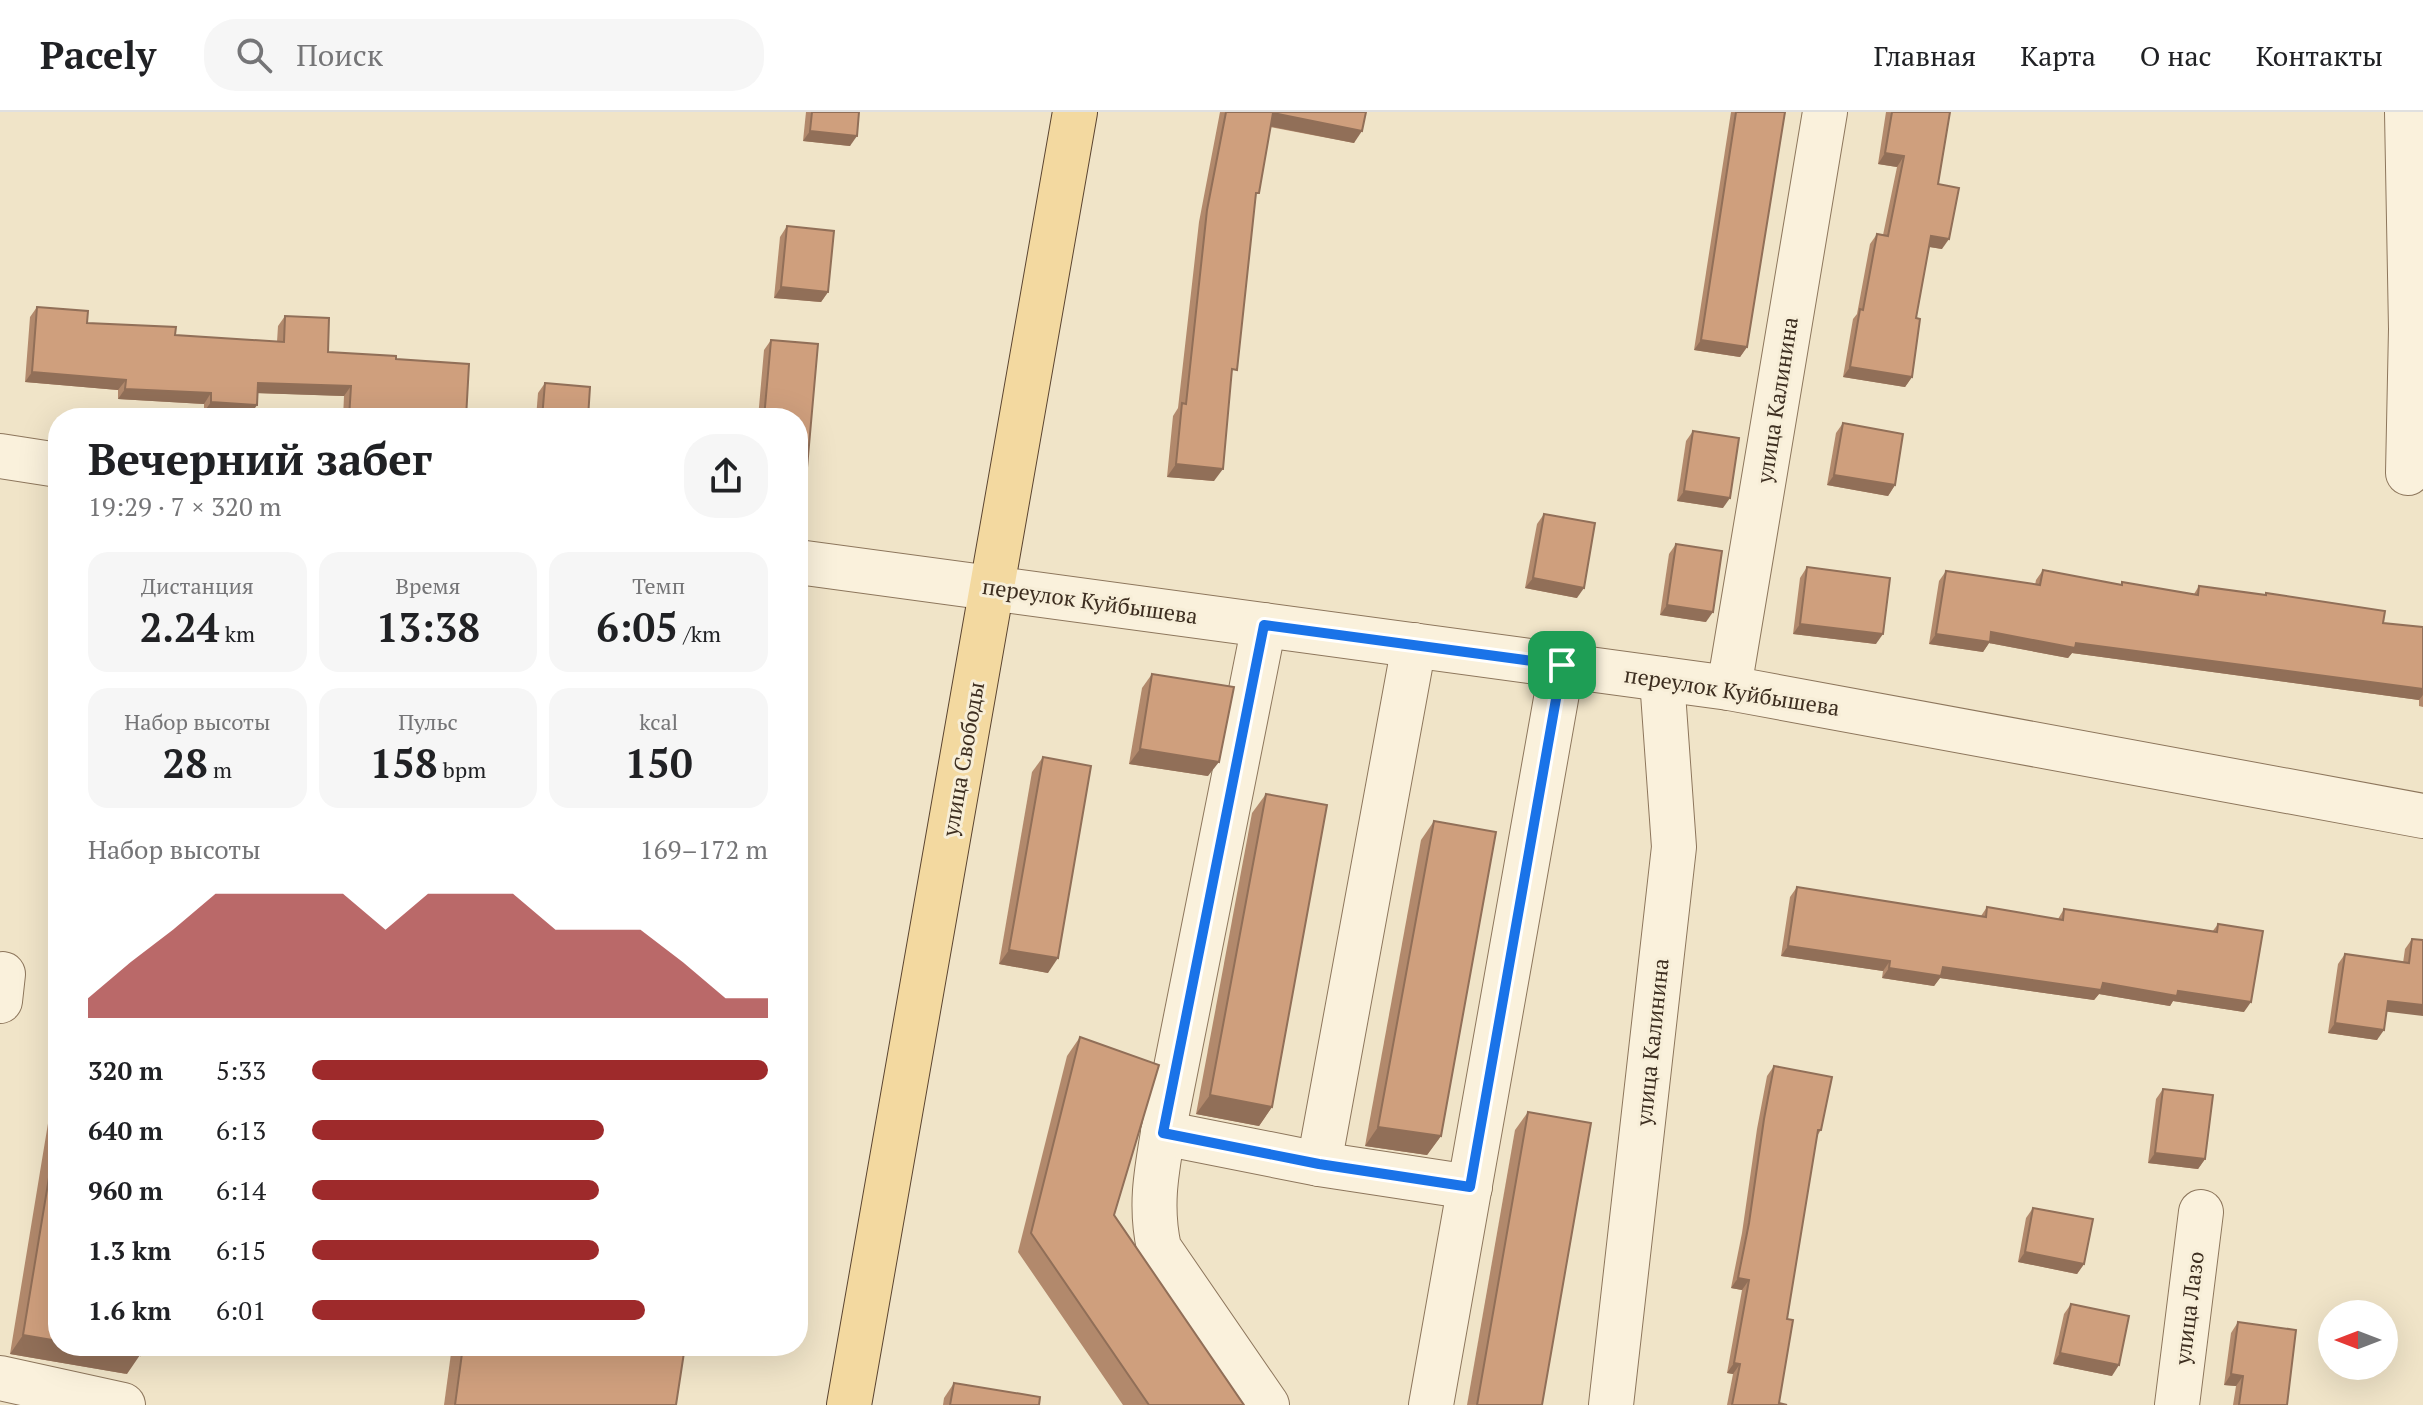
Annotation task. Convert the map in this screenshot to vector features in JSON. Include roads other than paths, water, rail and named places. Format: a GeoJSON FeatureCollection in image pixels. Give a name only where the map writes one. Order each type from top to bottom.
{"type":"FeatureCollection","features":[{"type":"Feature","properties":{"kind":"main road","name":"улица Свободы"},"geometry":{"type":"LineString","coordinates":[[849,1405],[1075,112]]}},
{"type":"Feature","properties":{"kind":"street","name":"улица Калинина"},"geometry":{"type":"LineString","coordinates":[[1729,688],[1825,112]]}},
{"type":"Feature","properties":{"kind":"street"},"geometry":{"type":"LineString","coordinates":[[2407,112],[2411,329],[2408,473]]}},
{"type":"Feature","properties":{"kind":"street"},"geometry":{"type":"LineString","coordinates":[[0,456],[48,463]]}},
{"type":"Feature","properties":{"kind":"street","name":"переулок Куйбышева"},"geometry":{"type":"LineString","coordinates":[[808,563],[1729,688],[2423,816]]}},
{"type":"Feature","properties":{"kind":"street"},"geometry":{"type":"LineString","coordinates":[[1264,625],[1163,1133],[1155,1182],[1153,1221],[1159,1248],[1267,1405]]}},
{"type":"Feature","properties":{"kind":"street"},"geometry":{"type":"LineString","coordinates":[[1319,1164],[1414,645]]}},
{"type":"Feature","properties":{"kind":"street"},"geometry":{"type":"LineString","coordinates":[[1431,1405],[1562,665]]}},
{"type":"Feature","properties":{"kind":"street","name":"улица Калинина"},"geometry":{"type":"LineString","coordinates":[[1611,1405],[1674,847],[1662,679]]}},
{"type":"Feature","properties":{"kind":"street"},"geometry":{"type":"LineString","coordinates":[[1163,1133],[1319,1164],[1470,1187]]}},
{"type":"Feature","properties":{"kind":"street","name":"улица Лазо"},"geometry":{"type":"LineString","coordinates":[[2177,1405],[2201,1212]]}},
{"type":"Feature","properties":{"kind":"street"},"geometry":{"type":"LineString","coordinates":[[0,1378],[123,1405]]}}]}
